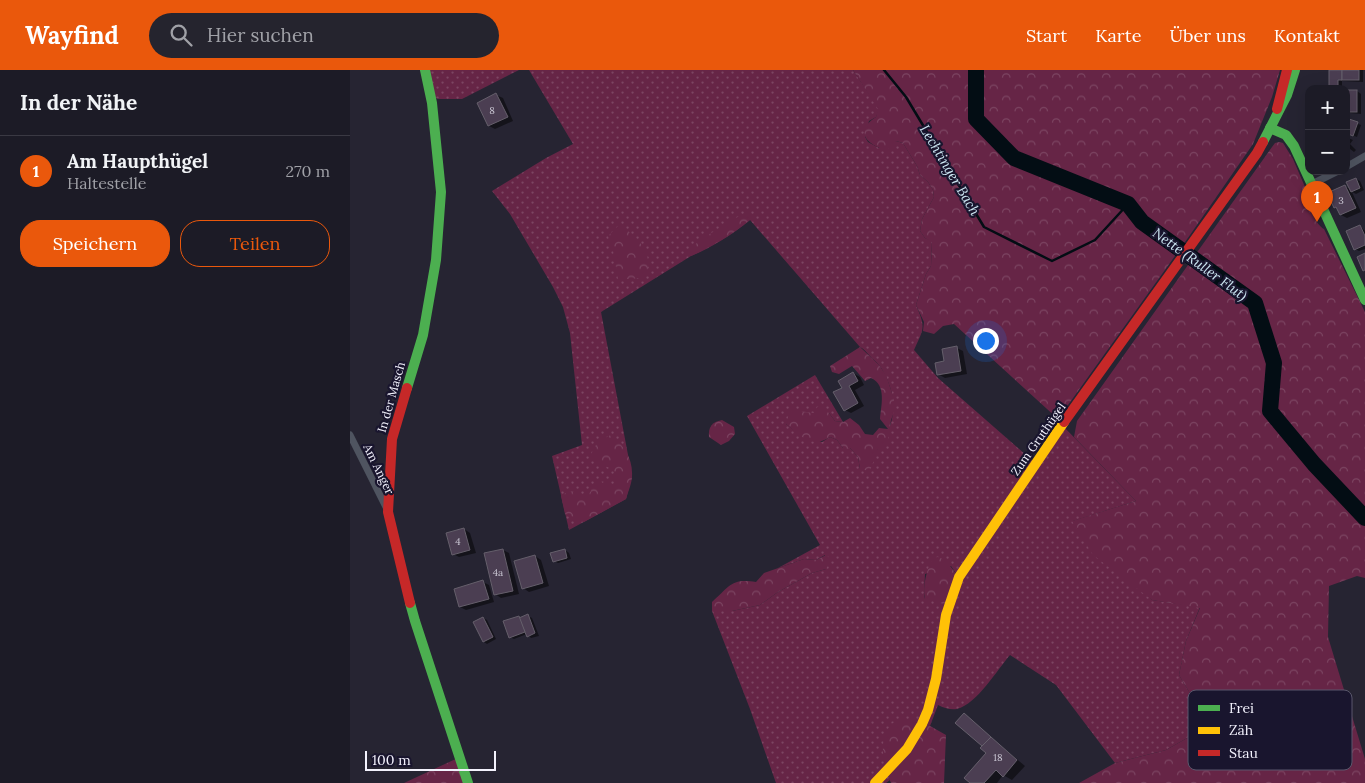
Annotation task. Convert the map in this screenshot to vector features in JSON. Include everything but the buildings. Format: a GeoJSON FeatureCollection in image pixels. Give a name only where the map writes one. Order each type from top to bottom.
{"type":"FeatureCollection","features":[{"type":"Feature","properties":{"kind":"street","name":"In der Masch"},"geometry":{"type":"LineString","coordinates":[[425,70],[432,103],[439,161],[440,192],[436,260],[423,335],[392,438],[388,512],[415,621],[468,783]]}},
{"type":"Feature","properties":{"kind":"street"},"geometry":{"type":"LineString","coordinates":[[1276,117],[1277,105],[1288,70]]}},
{"type":"Feature","properties":{"kind":"street","name":"Zum Gruthügel"},"geometry":{"type":"LineString","coordinates":[[875,783],[898,761],[923,722],[931,704],[945,615],[951,594],[959,578],[1036,463],[1257,153],[1283,107],[1292,85],[1295,70]]}},
{"type":"Feature","properties":{"kind":"street"},"geometry":{"type":"LineString","coordinates":[[1270,128],[1290,140],[1365,300]]}},
{"type":"Feature","properties":{"kind":"street"},"geometry":{"type":"LineString","coordinates":[[1350,165],[1365,156]]}},
{"type":"Feature","properties":{"kind":"street"},"geometry":{"type":"LineString","coordinates":[[1312,184],[1330,175]]}},
{"type":"Feature","properties":{"kind":"street","name":"Am Anger"},"geometry":{"type":"LineString","coordinates":[[350,436],[388,512]]}},
{"type":"Feature","properties":{"kind":"green space"},"geometry":{"type":"Polygon","coordinates":[[[425,70],[519,70],[462,99],[439,99],[431,97],[425,70]]]}},
{"type":"Feature","properties":{"kind":"green space"},"geometry":{"type":"Polygon","coordinates":[[[529,70],[853,70],[879,109],[876,117],[869,121],[865,137],[868,142],[879,148],[896,141],[903,143],[917,166],[920,175],[933,190],[934,197],[922,219],[920,231],[925,238],[932,241],[931,266],[926,274],[916,305],[922,328],[914,350],[938,378],[1035,463],[1063,426],[1136,501],[1073,521],[1152,600],[1200,607],[1186,641],[1179,675],[1188,690],[1188,738],[1166,750],[1115,763],[1056,685],[1010,655],[972,701],[957,709],[938,705],[930,726],[923,722],[887,771],[890,780],[886,783],[776,783],[712,611],[732,611],[760,605],[778,592],[812,573],[826,569],[825,555],[816,560],[804,559],[778,568],[820,545],[747,416],[815,375],[843,422],[835,421],[829,413],[805,413],[786,424],[795,431],[822,442],[830,437],[837,440],[843,448],[850,448],[858,457],[860,469],[876,451],[888,432],[893,410],[893,399],[886,376],[880,366],[860,347],[750,220],[722,240],[691,256],[601,312],[632,476],[626,499],[569,530],[552,456],[582,445],[570,333],[563,307],[553,287],[510,214],[492,191],[573,144],[529,70]],[[951,566],[925,574],[925,599],[959,578],[951,566]]]}},
{"type":"Feature","properties":{"kind":"green space"},"geometry":{"type":"Polygon","coordinates":[[[853,70],[1280,70],[1272,97],[1253,144],[1058,419],[954,324],[943,326],[934,334],[923,331],[924,322],[916,305],[926,274],[931,266],[932,242],[925,238],[920,231],[922,219],[934,197],[933,190],[920,175],[917,166],[903,143],[896,141],[893,147],[885,150],[868,141],[864,132],[865,127],[876,117],[878,109],[853,70]]]}},
{"type":"Feature","properties":{"kind":"green space"},"geometry":{"type":"Polygon","coordinates":[[[1275,143],[1283,143],[1293,159],[1308,194],[1312,213],[1324,229],[1365,312],[1365,578],[1357,576],[1329,586],[1328,637],[1344,690],[1188,690],[1179,675],[1186,641],[1200,608],[1152,600],[1093,555],[1072,521],[1136,501],[1074,437],[1077,421],[1275,143]]]}},
{"type":"Feature","properties":{"kind":"green space"},"geometry":{"type":"Polygon","coordinates":[[[741,215],[749,216],[750,220],[722,240],[691,256],[691,248],[703,238],[741,215]]]}},
{"type":"Feature","properties":{"kind":"green space"},"geometry":{"type":"Polygon","coordinates":[[[620,224],[643,246],[648,260],[646,277],[618,279],[613,250],[608,236],[620,224]]]}},
{"type":"Feature","properties":{"kind":"green space"},"geometry":{"type":"Polygon","coordinates":[[[860,347],[879,365],[886,375],[894,399],[894,412],[888,440],[885,446],[878,449],[870,471],[860,469],[858,457],[850,448],[843,448],[837,440],[830,437],[817,442],[812,441],[802,437],[786,424],[792,410],[814,413],[818,406],[829,413],[835,421],[843,422],[850,418],[859,425],[865,434],[873,435],[879,428],[888,429],[880,419],[882,396],[876,381],[871,378],[865,381],[852,366],[839,374],[832,372],[830,366],[860,347]]]}},
{"type":"Feature","properties":{"kind":"green space"},"geometry":{"type":"Polygon","coordinates":[[[722,420],[734,427],[735,434],[729,441],[721,445],[709,437],[709,433],[711,426],[722,420]]]}},
{"type":"Feature","properties":{"kind":"green space"},"geometry":{"type":"Polygon","coordinates":[[[611,435],[624,448],[631,464],[632,479],[626,499],[584,522],[565,514],[561,496],[568,492],[574,492],[587,496],[591,491],[590,486],[597,483],[602,482],[614,485],[614,470],[598,463],[591,456],[598,443],[611,435]]]}},
{"type":"Feature","properties":{"kind":"green space"},"geometry":{"type":"Polygon","coordinates":[[[826,555],[831,559],[826,569],[812,573],[778,592],[760,605],[732,611],[712,611],[712,602],[731,584],[741,581],[756,582],[764,573],[804,559],[816,560],[826,555]]]}},
{"type":"Feature","properties":{"kind":"green space"},"geometry":{"type":"Polygon","coordinates":[[[938,557],[947,563],[959,578],[948,605],[925,599],[924,589],[927,572],[933,558],[938,557]]]}},
{"type":"Feature","properties":{"kind":"green space"},"geometry":{"type":"Polygon","coordinates":[[[1352,716],[1365,759],[1365,783],[1079,783],[1115,763],[1166,750],[1188,738],[1188,770],[1352,770],[1352,716]]]}},
{"type":"Feature","properties":{"kind":"green space"},"geometry":{"type":"Polygon","coordinates":[[[902,719],[923,722],[946,735],[944,783],[891,783],[884,762],[884,738],[892,724],[902,719]]]}},
{"type":"Feature","properties":{"kind":"green space"},"geometry":{"type":"Polygon","coordinates":[[[460,757],[468,783],[404,783],[460,757]]]}},
{"type":"Feature","properties":{"kind":"waterway","name":"Lechtinger Bach"},"geometry":{"type":"LineString","coordinates":[[884,70],[906,97],[984,227],[1052,261],[1095,240],[1128,204]]}},
{"type":"Feature","properties":{"kind":"waterway","name":"Nette (Ruller Flut)"},"geometry":{"type":"LineString","coordinates":[[976,70],[976,119],[1014,158],[1128,204],[1142,222],[1255,303],[1274,363],[1270,411],[1314,464],[1365,518]]}},
{"type":"Feature","properties":{"kind":"traffic: fast"},"geometry":{"type":"LineString","coordinates":[[407,388],[423,335],[436,260],[441,192],[432,103],[425,70]]}},
{"type":"Feature","properties":{"kind":"traffic: fast"},"geometry":{"type":"LineString","coordinates":[[1263,142],[1287,95],[1295,70]]}},
{"type":"Feature","properties":{"kind":"traffic: fast"},"geometry":{"type":"LineString","coordinates":[[1270,128],[1286,135],[1294,146],[1365,300]]}},
{"type":"Feature","properties":{"kind":"traffic: fast"},"geometry":{"type":"LineString","coordinates":[[410,603],[468,783]]}},
{"type":"Feature","properties":{"kind":"traffic: slow"},"geometry":{"type":"LineString","coordinates":[[875,783],[907,749],[928,710],[936,679],[946,615],[959,577],[1064,422]]}},
{"type":"Feature","properties":{"kind":"traffic: jam"},"geometry":{"type":"LineString","coordinates":[[1277,109],[1287,70]]}},
{"type":"Feature","properties":{"kind":"traffic: jam"},"geometry":{"type":"LineString","coordinates":[[1064,422],[1263,142]]}},
{"type":"Feature","properties":{"kind":"traffic: jam"},"geometry":{"type":"LineString","coordinates":[[407,388],[392,439],[388,512],[410,603]]}},
{"type":"Feature","properties":{"kind":"place","name":"Am Haupthügel"},"geometry":{"type":"Point","coordinates":[1317,222]}}]}
